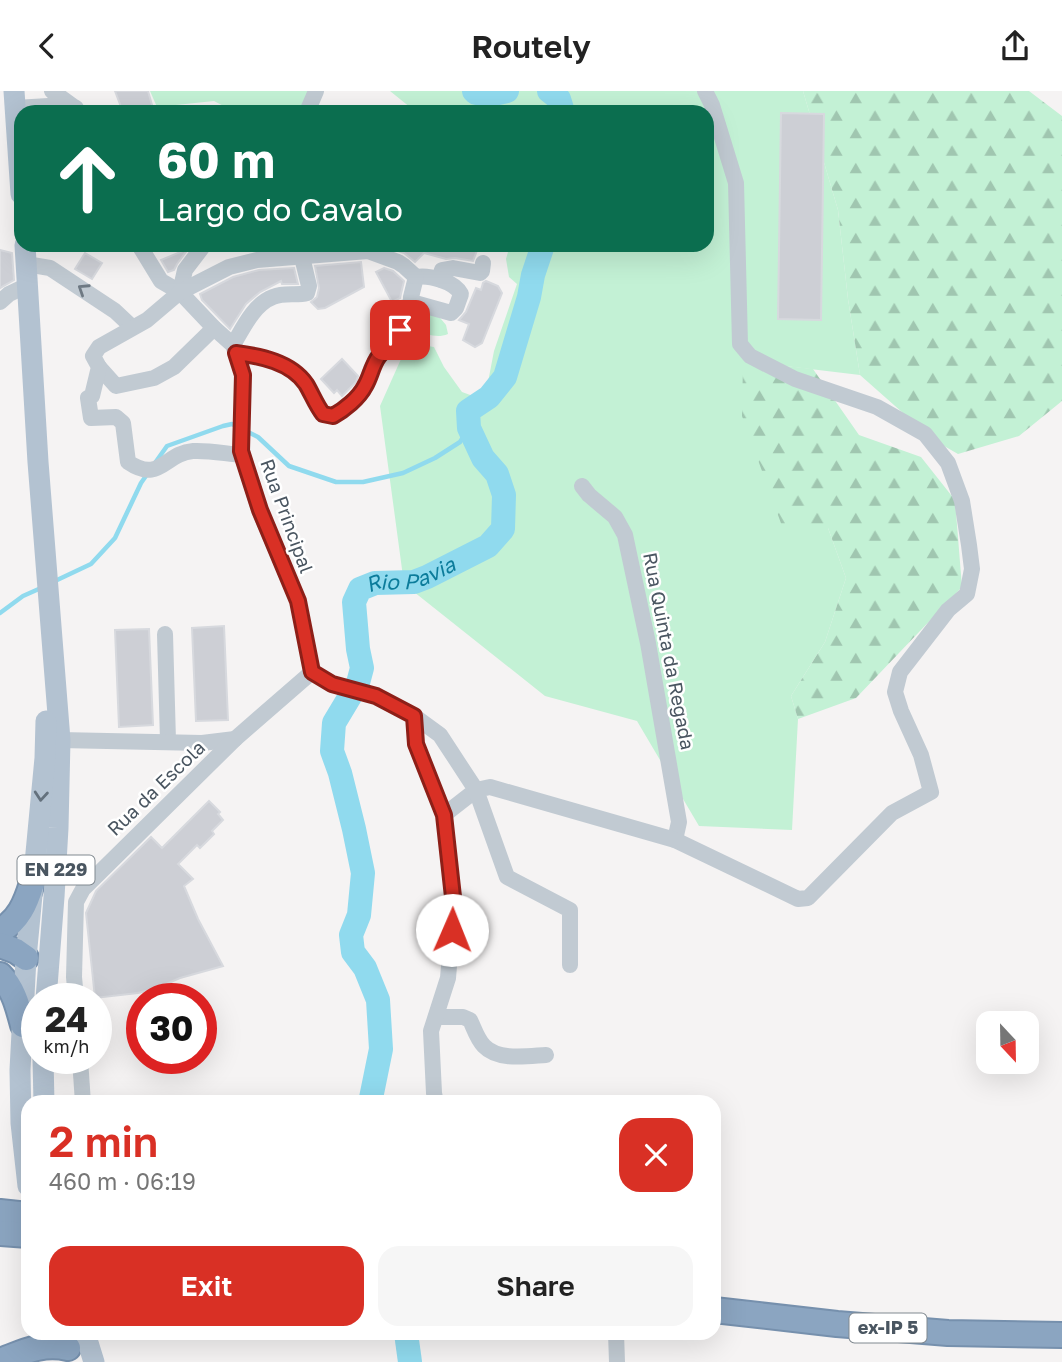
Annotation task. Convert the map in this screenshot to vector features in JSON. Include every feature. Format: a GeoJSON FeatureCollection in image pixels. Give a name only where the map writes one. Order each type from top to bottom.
{"type":"FeatureCollection","features":[{"type":"Feature","properties":{"kind":"highway"},"geometry":{"type":"LineString","coordinates":[[0,931],[11,923],[22,909],[32,883]]}},
{"type":"Feature","properties":{"kind":"highway"},"geometry":{"type":"LineString","coordinates":[[0,945],[26,958]]}},
{"type":"Feature","properties":{"kind":"highway"},"geometry":{"type":"LineString","coordinates":[[0,960],[18,961],[26,958]]}},
{"type":"Feature","properties":{"kind":"highway"},"geometry":{"type":"LineString","coordinates":[[0,975],[6,981],[21,1013]]}},
{"type":"Feature","properties":{"kind":"highway"},"geometry":{"type":"LineString","coordinates":[[0,1212],[21,1214]]}},
{"type":"Feature","properties":{"kind":"highway"},"geometry":{"type":"LineString","coordinates":[[0,1233],[21,1234]]}},
{"type":"Feature","properties":{"kind":"highway","name":"ex-IP 5"},"geometry":{"type":"LineString","coordinates":[[721,1311],[948,1333],[1062,1335]]}},
{"type":"Feature","properties":{"kind":"highway"},"geometry":{"type":"LineString","coordinates":[[0,1361],[30,1340]]}},
{"type":"Feature","properties":{"kind":"highway"},"geometry":{"type":"LineString","coordinates":[[0,1361],[43,1346],[75,1345]]}},
{"type":"Feature","properties":{"kind":"highway"},"geometry":{"type":"LineString","coordinates":[[41,1362],[75,1345]]}},
{"type":"Feature","properties":{"kind":"main road","name":"EN 229"},"geometry":{"type":"LineString","coordinates":[[26,265],[48,573],[52,763],[58,828],[47,983]]}},
{"type":"Feature","properties":{"kind":"main road","name":"EN 229"},"geometry":{"type":"LineString","coordinates":[[29,983],[26,958],[32,883],[52,763],[60,740],[52,697]]}},
{"type":"Feature","properties":{"kind":"main road"},"geometry":{"type":"LineString","coordinates":[[26,958],[40,950],[51,926]]}},
{"type":"Feature","properties":{"kind":"main road","name":"EN 229"},"geometry":{"type":"LineString","coordinates":[[21,1107],[20,1095],[28,1074]]}},
{"type":"Feature","properties":{"kind":"main road","name":"EN 229"},"geometry":{"type":"LineString","coordinates":[[40,1074],[43,1095]]}},
{"type":"Feature","properties":{"kind":"main road"},"geometry":{"type":"LineString","coordinates":[[75,1345],[94,1362]]}},
{"type":"Feature","properties":{"kind":"street"},"geometry":{"type":"LineString","coordinates":[[52,91],[70,105]]}},
{"type":"Feature","properties":{"kind":"street"},"geometry":{"type":"LineString","coordinates":[[14,100],[43,105]]}},
{"type":"Feature","properties":{"kind":"street"},"geometry":{"type":"LineString","coordinates":[[444,815],[476,790],[490,787],[675,840],[798,899],[808,898],[892,813],[931,792],[921,755],[895,692],[900,672],[948,610],[967,594],[972,569],[962,502],[948,463],[925,433],[877,407],[795,379],[750,356],[740,344],[736,183],[714,112]]}},
{"type":"Feature","properties":{"kind":"street"},"geometry":{"type":"LineString","coordinates":[[143,252],[161,281],[180,292],[234,349],[289,367],[304,382],[323,414],[333,416],[355,399],[365,387],[379,355],[396,340],[411,300],[416,277]]}},
{"type":"Feature","properties":{"kind":"street"},"geometry":{"type":"LineString","coordinates":[[180,292],[185,270],[199,252]]}},
{"type":"Feature","properties":{"kind":"street"},"geometry":{"type":"LineString","coordinates":[[214,328],[174,367],[154,378],[116,386],[93,356],[99,347],[147,320],[180,292],[229,267],[257,260],[357,252]]}},
{"type":"Feature","properties":{"kind":"street"},"geometry":{"type":"LineString","coordinates":[[371,252],[398,262],[416,277]]}},
{"type":"Feature","properties":{"kind":"street"},"geometry":{"type":"LineString","coordinates":[[234,349],[246,322],[261,304],[274,296],[307,293],[309,286],[302,257]]}},
{"type":"Feature","properties":{"kind":"street"},"geometry":{"type":"LineString","coordinates":[[440,280],[440,271],[444,269],[480,273],[483,263]]}},
{"type":"Feature","properties":{"kind":"street"},"geometry":{"type":"LineString","coordinates":[[0,302],[9,294],[26,265],[50,268],[115,311],[132,327]]}},
{"type":"Feature","properties":{"kind":"street"},"geometry":{"type":"LineString","coordinates":[[411,300],[448,312],[454,311],[461,293],[440,280],[416,277]]}},
{"type":"Feature","properties":{"kind":"street","name":"Rua Principal"},"geometry":{"type":"LineString","coordinates":[[234,349],[243,375],[243,456],[260,510],[298,601],[312,672]]}},
{"type":"Feature","properties":{"kind":"street"},"geometry":{"type":"LineString","coordinates":[[99,367],[92,396],[88,398],[91,418],[116,417],[122,423],[128,462],[140,470],[159,468],[180,454],[192,451],[243,456]]}},
{"type":"Feature","properties":{"kind":"street","name":"Rua Quinta da Regada"},"geometry":{"type":"LineString","coordinates":[[582,486],[615,517],[625,535],[648,643],[679,822],[675,840]]}},
{"type":"Feature","properties":{"kind":"street"},"geometry":{"type":"LineString","coordinates":[[165,634],[168,741]]}},
{"type":"Feature","properties":{"kind":"street"},"geometry":{"type":"LineString","coordinates":[[312,672],[332,684],[376,696],[414,716],[440,736],[476,790],[507,877],[570,910],[570,965]]}},
{"type":"Feature","properties":{"kind":"street","name":"Rua da Escola"},"geometry":{"type":"LineString","coordinates":[[75,983],[76,902],[83,889],[236,739],[312,672]]}},
{"type":"Feature","properties":{"kind":"street"},"geometry":{"type":"LineString","coordinates":[[52,697],[66,726],[72,733],[89,742]]}},
{"type":"Feature","properties":{"kind":"street"},"geometry":{"type":"LineString","coordinates":[[414,716],[416,744],[444,815],[454,906],[449,978],[431,1031],[434,1095]]}},
{"type":"Feature","properties":{"kind":"street"},"geometry":{"type":"LineString","coordinates":[[60,740],[202,743],[236,739]]}},
{"type":"Feature","properties":{"kind":"street"},"geometry":{"type":"LineString","coordinates":[[52,763],[71,747],[89,742]]}},
{"type":"Feature","properties":{"kind":"street"},"geometry":{"type":"LineString","coordinates":[[436,1017],[463,1017],[470,1020],[482,1045],[491,1052],[513,1056],[546,1055]]}},
{"type":"Feature","properties":{"kind":"street"},"geometry":{"type":"LineString","coordinates":[[81,1074],[82,1095]]}},
{"type":"Feature","properties":{"kind":"street"},"geometry":{"type":"LineString","coordinates":[[616,1340],[617,1362]]}},
{"type":"Feature","properties":{"kind":"green space"},"geometry":{"type":"Polygon","coordinates":[[[150,91],[322,91],[307,105],[222,105],[214,101],[156,105],[150,91]]]}},
{"type":"Feature","properties":{"kind":"green space"},"geometry":{"type":"Polygon","coordinates":[[[390,91],[803,91],[838,210],[860,375],[744,361],[828,528],[846,578],[825,642],[791,696],[798,719],[792,830],[699,826],[637,721],[545,696],[404,584],[380,406],[409,347],[434,347],[462,392],[473,396],[488,382],[494,351],[517,284],[509,277],[506,259],[508,252],[714,252],[714,105],[407,105],[390,91]]]}},
{"type":"Feature","properties":{"kind":"green space"},"geometry":{"type":"Polygon","coordinates":[[[803,91],[1029,91],[1062,116],[1062,401],[1019,436],[958,454],[911,427],[903,413],[860,375],[838,210],[803,91]]]}},
{"type":"Feature","properties":{"kind":"green space"},"geometry":{"type":"Polygon","coordinates":[[[417,313],[436,313],[446,325],[448,334],[436,336],[415,333],[413,320],[417,313]]]}},
{"type":"Feature","properties":{"kind":"green space"},"geometry":{"type":"Polygon","coordinates":[[[743,361],[813,369],[859,435],[921,457],[955,500],[962,587],[856,698],[798,719],[791,696],[825,642],[846,578],[828,528],[782,526],[742,416],[743,361]]]}},
{"type":"Feature","properties":{"kind":"building"},"geometry":{"type":"Polygon","coordinates":[[[115,91],[148,91],[152,105],[120,105],[115,91]]]}},
{"type":"Feature","properties":{"kind":"building"},"geometry":{"type":"Polygon","coordinates":[[[781,113],[824,114],[821,320],[778,319],[781,113]]]}},
{"type":"Feature","properties":{"kind":"building"},"geometry":{"type":"Polygon","coordinates":[[[0,250],[12,253],[14,280],[0,288],[0,250]]]}},
{"type":"Feature","properties":{"kind":"building"},"geometry":{"type":"Polygon","coordinates":[[[186,252],[174,270],[168,272],[161,260],[186,252]]]}},
{"type":"Feature","properties":{"kind":"building"},"geometry":{"type":"Polygon","coordinates":[[[401,252],[476,252],[473,261],[446,259],[424,253],[415,262],[401,252]]]}},
{"type":"Feature","properties":{"kind":"building"},"geometry":{"type":"Polygon","coordinates":[[[85,253],[102,263],[92,279],[75,269],[85,253]]]}},
{"type":"Feature","properties":{"kind":"building"},"geometry":{"type":"Polygon","coordinates":[[[361,262],[364,287],[325,308],[318,309],[311,302],[317,297],[319,288],[315,266],[361,262]]]}},
{"type":"Feature","properties":{"kind":"building"},"geometry":{"type":"Polygon","coordinates":[[[294,268],[298,284],[282,284],[281,281],[260,292],[246,304],[230,329],[202,300],[200,294],[233,277],[259,270],[294,268]]]}},
{"type":"Feature","properties":{"kind":"building"},"geometry":{"type":"Polygon","coordinates":[[[384,268],[393,271],[404,281],[400,298],[392,302],[376,272],[384,268]]]}},
{"type":"Feature","properties":{"kind":"building"},"geometry":{"type":"Polygon","coordinates":[[[486,281],[498,286],[502,293],[482,343],[475,347],[463,340],[469,324],[459,320],[466,312],[476,288],[481,290],[486,281]]]}},
{"type":"Feature","properties":{"kind":"building"},"geometry":{"type":"Polygon","coordinates":[[[342,359],[358,376],[356,382],[342,396],[337,390],[334,393],[321,379],[342,359]]]}},
{"type":"Feature","properties":{"kind":"building"},"geometry":{"type":"Polygon","coordinates":[[[224,626],[228,720],[196,721],[192,628],[224,626]]]}},
{"type":"Feature","properties":{"kind":"building"},"geometry":{"type":"Polygon","coordinates":[[[149,629],[153,725],[119,727],[115,630],[149,629]]]}},
{"type":"Feature","properties":{"kind":"building"},"geometry":{"type":"Polygon","coordinates":[[[209,801],[220,812],[218,814],[223,820],[212,831],[214,834],[200,848],[197,845],[178,864],[193,879],[184,886],[223,966],[168,983],[126,983],[126,994],[112,996],[112,983],[93,983],[86,913],[96,891],[151,837],[162,848],[209,801]]]}},
{"type":"Feature","properties":{"kind":"waterway","name":"Rio Pavia"},"geometry":{"type":"LineString","coordinates":[[474,91],[494,94],[507,91]]}},
{"type":"Feature","properties":{"kind":"waterway","name":"Rio Pavia"},"geometry":{"type":"LineString","coordinates":[[549,91],[559,99],[561,105]]}},
{"type":"Feature","properties":{"kind":"waterway","name":"Rio Pavia"},"geometry":{"type":"LineString","coordinates":[[372,1095],[381,1049],[378,1000],[365,968],[353,952],[351,935],[359,915],[363,873],[340,773],[332,751],[334,723],[358,683],[362,668],[354,602],[360,589],[375,583],[414,582],[427,577],[488,546],[503,529],[504,495],[497,474],[483,458],[469,428],[468,411],[489,397],[505,377],[541,252]]}},
{"type":"Feature","properties":{"kind":"waterway"},"geometry":{"type":"LineString","coordinates":[[155,463],[167,446],[223,426],[232,424],[238,427]]}},
{"type":"Feature","properties":{"kind":"waterway"},"geometry":{"type":"LineString","coordinates":[[246,431],[258,437],[289,466],[336,482],[363,482],[403,473],[435,458],[460,442],[469,428]]}},
{"type":"Feature","properties":{"kind":"waterway"},"geometry":{"type":"LineString","coordinates":[[55,581],[91,564],[115,538],[148,473]]}},
{"type":"Feature","properties":{"kind":"waterway"},"geometry":{"type":"LineString","coordinates":[[0,613],[23,596],[41,588]]}},
{"type":"Feature","properties":{"kind":"waterway"},"geometry":{"type":"LineString","coordinates":[[407,1340],[410,1362]]}},
{"type":"Feature","properties":{"kind":"route"},"geometry":{"type":"LineString","coordinates":[[400,330],[396,340],[379,355],[365,387],[355,399],[333,416],[323,414],[304,382],[289,367],[257,355],[236,353],[243,375],[241,451],[260,510],[298,601],[312,672],[332,684],[376,696],[414,716],[416,744],[444,815],[454,906],[452,930]]}}]}
